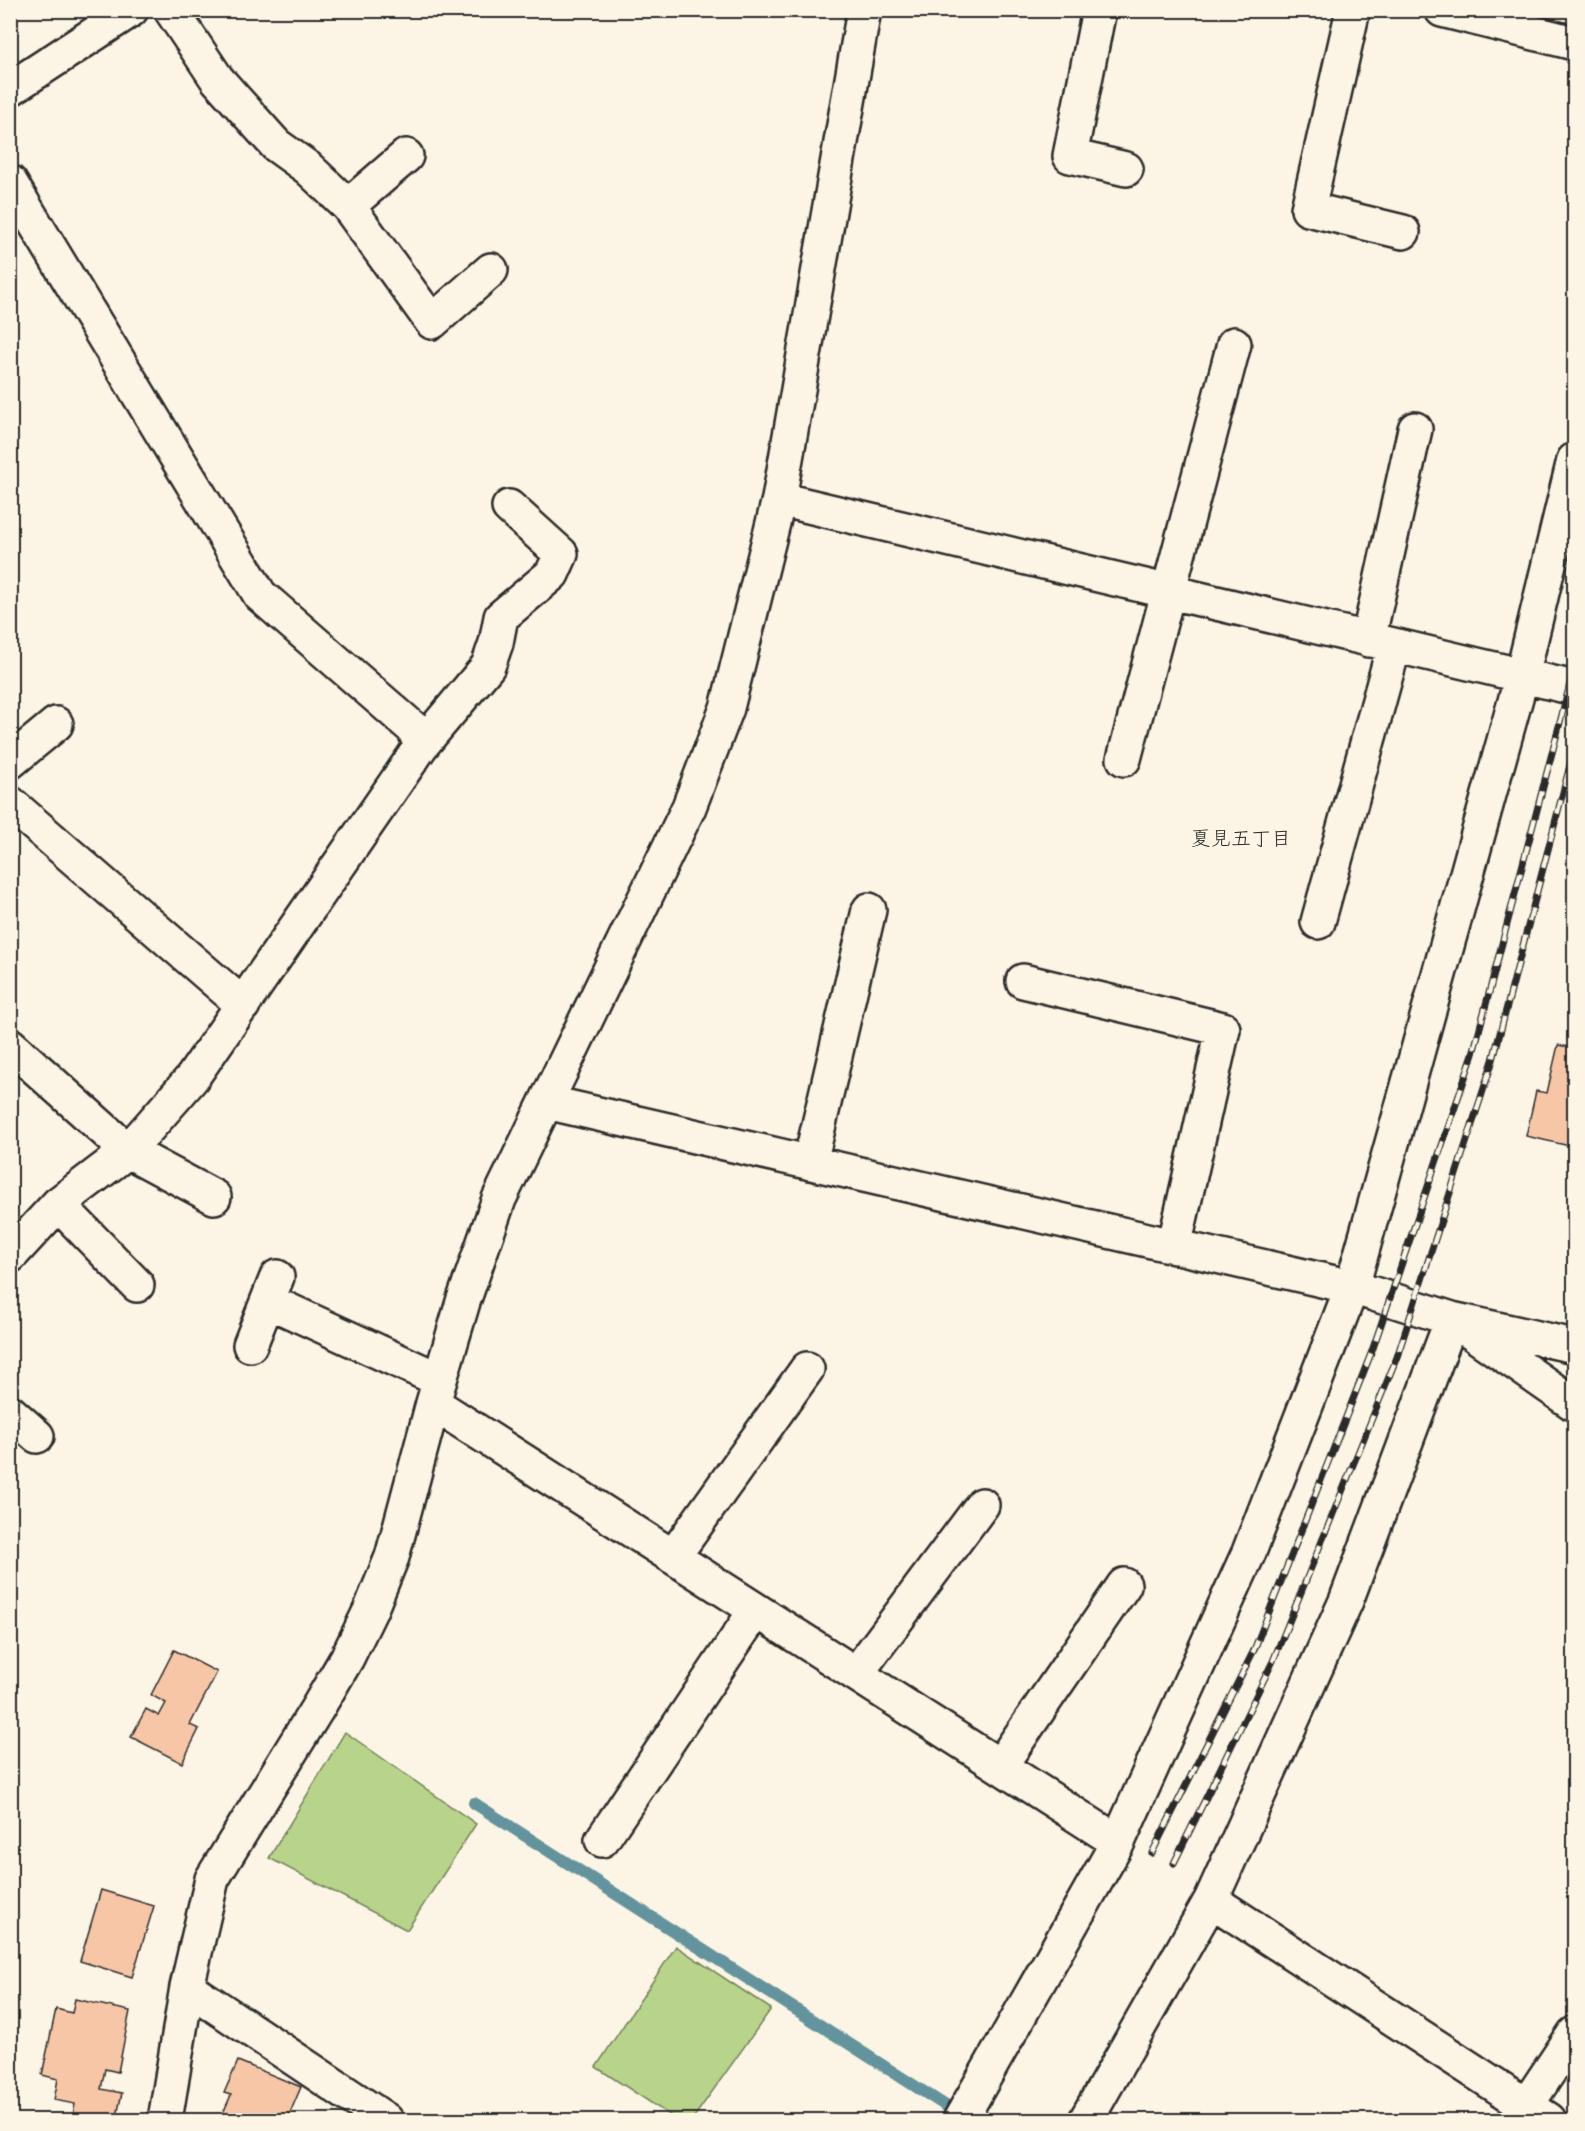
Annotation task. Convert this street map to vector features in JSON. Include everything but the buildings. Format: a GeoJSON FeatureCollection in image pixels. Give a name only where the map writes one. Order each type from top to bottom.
{"type":"FeatureCollection","features":[{"type":"Feature","properties":{"kind":"street"},"geometry":{"type":"LineString","coordinates":[[10,89],[131,10]]}},
{"type":"Feature","properties":{"kind":"street"},"geometry":{"type":"LineString","coordinates":[[171,10],[217,79],[276,145],[308,168],[348,206],[432,322],[491,270]]}},
{"type":"Feature","properties":{"kind":"street"},"geometry":{"type":"LineString","coordinates":[[165,2121],[187,1987],[212,1880],[347,1658],[370,1611],[392,1557],[436,1391],[463,1302],[499,1199],[689,807],[727,708],[779,498],[864,10]]}},
{"type":"Feature","properties":{"kind":"street"},"geometry":{"type":"LineString","coordinates":[[1099,10],[1070,156],[1126,169]]}},
{"type":"Feature","properties":{"kind":"street"},"geometry":{"type":"LineString","coordinates":[[1353,10],[1308,209],[1403,232]]}},
{"type":"Feature","properties":{"kind":"street"},"geometry":{"type":"LineString","coordinates":[[1442,10],[1575,43]]}},
{"type":"Feature","properties":{"kind":"street"},"geometry":{"type":"LineString","coordinates":[[348,206],[406,156]]}},
{"type":"Feature","properties":{"kind":"street"},"geometry":{"type":"LineString","coordinates":[[10,182],[260,595],[414,729],[421,746]]}},
{"type":"Feature","properties":{"kind":"street"},"geometry":{"type":"LineString","coordinates":[[1124,759],[1234,344]]}},
{"type":"Feature","properties":{"kind":"street"},"geometry":{"type":"LineString","coordinates":[[1318,922],[1381,643],[1415,429]]}},
{"type":"Feature","properties":{"kind":"street"},"geometry":{"type":"LineString","coordinates":[[960,2121],[1118,1842],[1249,1552],[1352,1287],[1522,676],[1575,460]]}},
{"type":"Feature","properties":{"kind":"street"},"geometry":{"type":"LineString","coordinates":[[779,498],[1575,688]]}},
{"type":"Feature","properties":{"kind":"street"},"geometry":{"type":"LineString","coordinates":[[10,1256],[58,1204],[128,1151],[192,1078],[421,746],[488,666],[496,643],[501,617],[552,574],[561,554],[508,507]]}},
{"type":"Feature","properties":{"kind":"street"},"geometry":{"type":"LineString","coordinates":[[10,762],[56,724]]}},
{"type":"Feature","properties":{"kind":"street"},"geometry":{"type":"LineString","coordinates":[[10,803],[243,1005]]}},
{"type":"Feature","properties":{"kind":"street"},"geometry":{"type":"LineString","coordinates":[[810,1163],[869,910]]}},
{"type":"Feature","properties":{"kind":"street"},"geometry":{"type":"LineString","coordinates":[[1023,981],[1223,1029],[1174,1247]]}},
{"type":"Feature","properties":{"kind":"street"},"geometry":{"type":"LineString","coordinates":[[10,1045],[128,1151],[214,1197]]}},
{"type":"Feature","properties":{"kind":"street"},"geometry":{"type":"LineString","coordinates":[[546,1102],[1352,1287],[1452,1319],[1575,1346]]}},
{"type":"Feature","properties":{"kind":"street"},"geometry":{"type":"LineString","coordinates":[[58,1204],[137,1285]]}},
{"type":"Feature","properties":{"kind":"street"},"geometry":{"type":"LineString","coordinates":[[250,1345],[272,1289],[436,1391],[674,1557],[1118,1842]]}},
{"type":"Feature","properties":{"kind":"street"},"geometry":{"type":"LineString","coordinates":[[1452,1319],[1575,1404]]}},
{"type":"Feature","properties":{"kind":"street"},"geometry":{"type":"LineString","coordinates":[[1086,2121],[1211,1900],[1346,1601],[1452,1319]]}},
{"type":"Feature","properties":{"kind":"street"},"geometry":{"type":"LineString","coordinates":[[674,1557],[807,1369]]}},
{"type":"Feature","properties":{"kind":"street"},"geometry":{"type":"LineString","coordinates":[[10,1412],[37,1436]]}},
{"type":"Feature","properties":{"kind":"street"},"geometry":{"type":"LineString","coordinates":[[856,1674],[982,1504]]}},
{"type":"Feature","properties":{"kind":"street"},"geometry":{"type":"LineString","coordinates":[[1000,1766],[1124,1585]]}},
{"type":"Feature","properties":{"kind":"street"},"geometry":{"type":"LineString","coordinates":[[602,1840],[756,1610]]}},
{"type":"Feature","properties":{"kind":"street"},"geometry":{"type":"LineString","coordinates":[[1211,1900],[1538,2113],[1575,2034]]}},
{"type":"Feature","properties":{"kind":"street"},"geometry":{"type":"LineString","coordinates":[[187,1987],[386,2121]]}},
{"type":"Feature","properties":{"kind":"green space"},"geometry":{"type":"Polygon","coordinates":[[[345,1732],[476,1824],[407,1930],[269,1858],[345,1732]]]}},
{"type":"Feature","properties":{"kind":"green space"},"geometry":{"type":"Polygon","coordinates":[[[676,1946],[771,2009],[692,2120],[677,2120],[596,2067],[676,1946]]]}},
{"type":"Feature","properties":{"kind":"waterway"},"geometry":{"type":"LineString","coordinates":[[474,1803],[960,2115]]}},
{"type":"Feature","properties":{"kind":"railway"},"geometry":{"type":"LineString","coordinates":[[1152,1853],[1254,1650],[1372,1351],[1473,1054],[1574,669]]}},
{"type":"Feature","properties":{"kind":"railway"},"geometry":{"type":"LineString","coordinates":[[1174,1863],[1273,1661],[1397,1357],[1493,1060],[1574,750]]}},
{"type":"Feature","properties":{"kind":"district","name":"夏見五丁目"},"geometry":{"type":"Point","coordinates":[1241,838]}}]}
